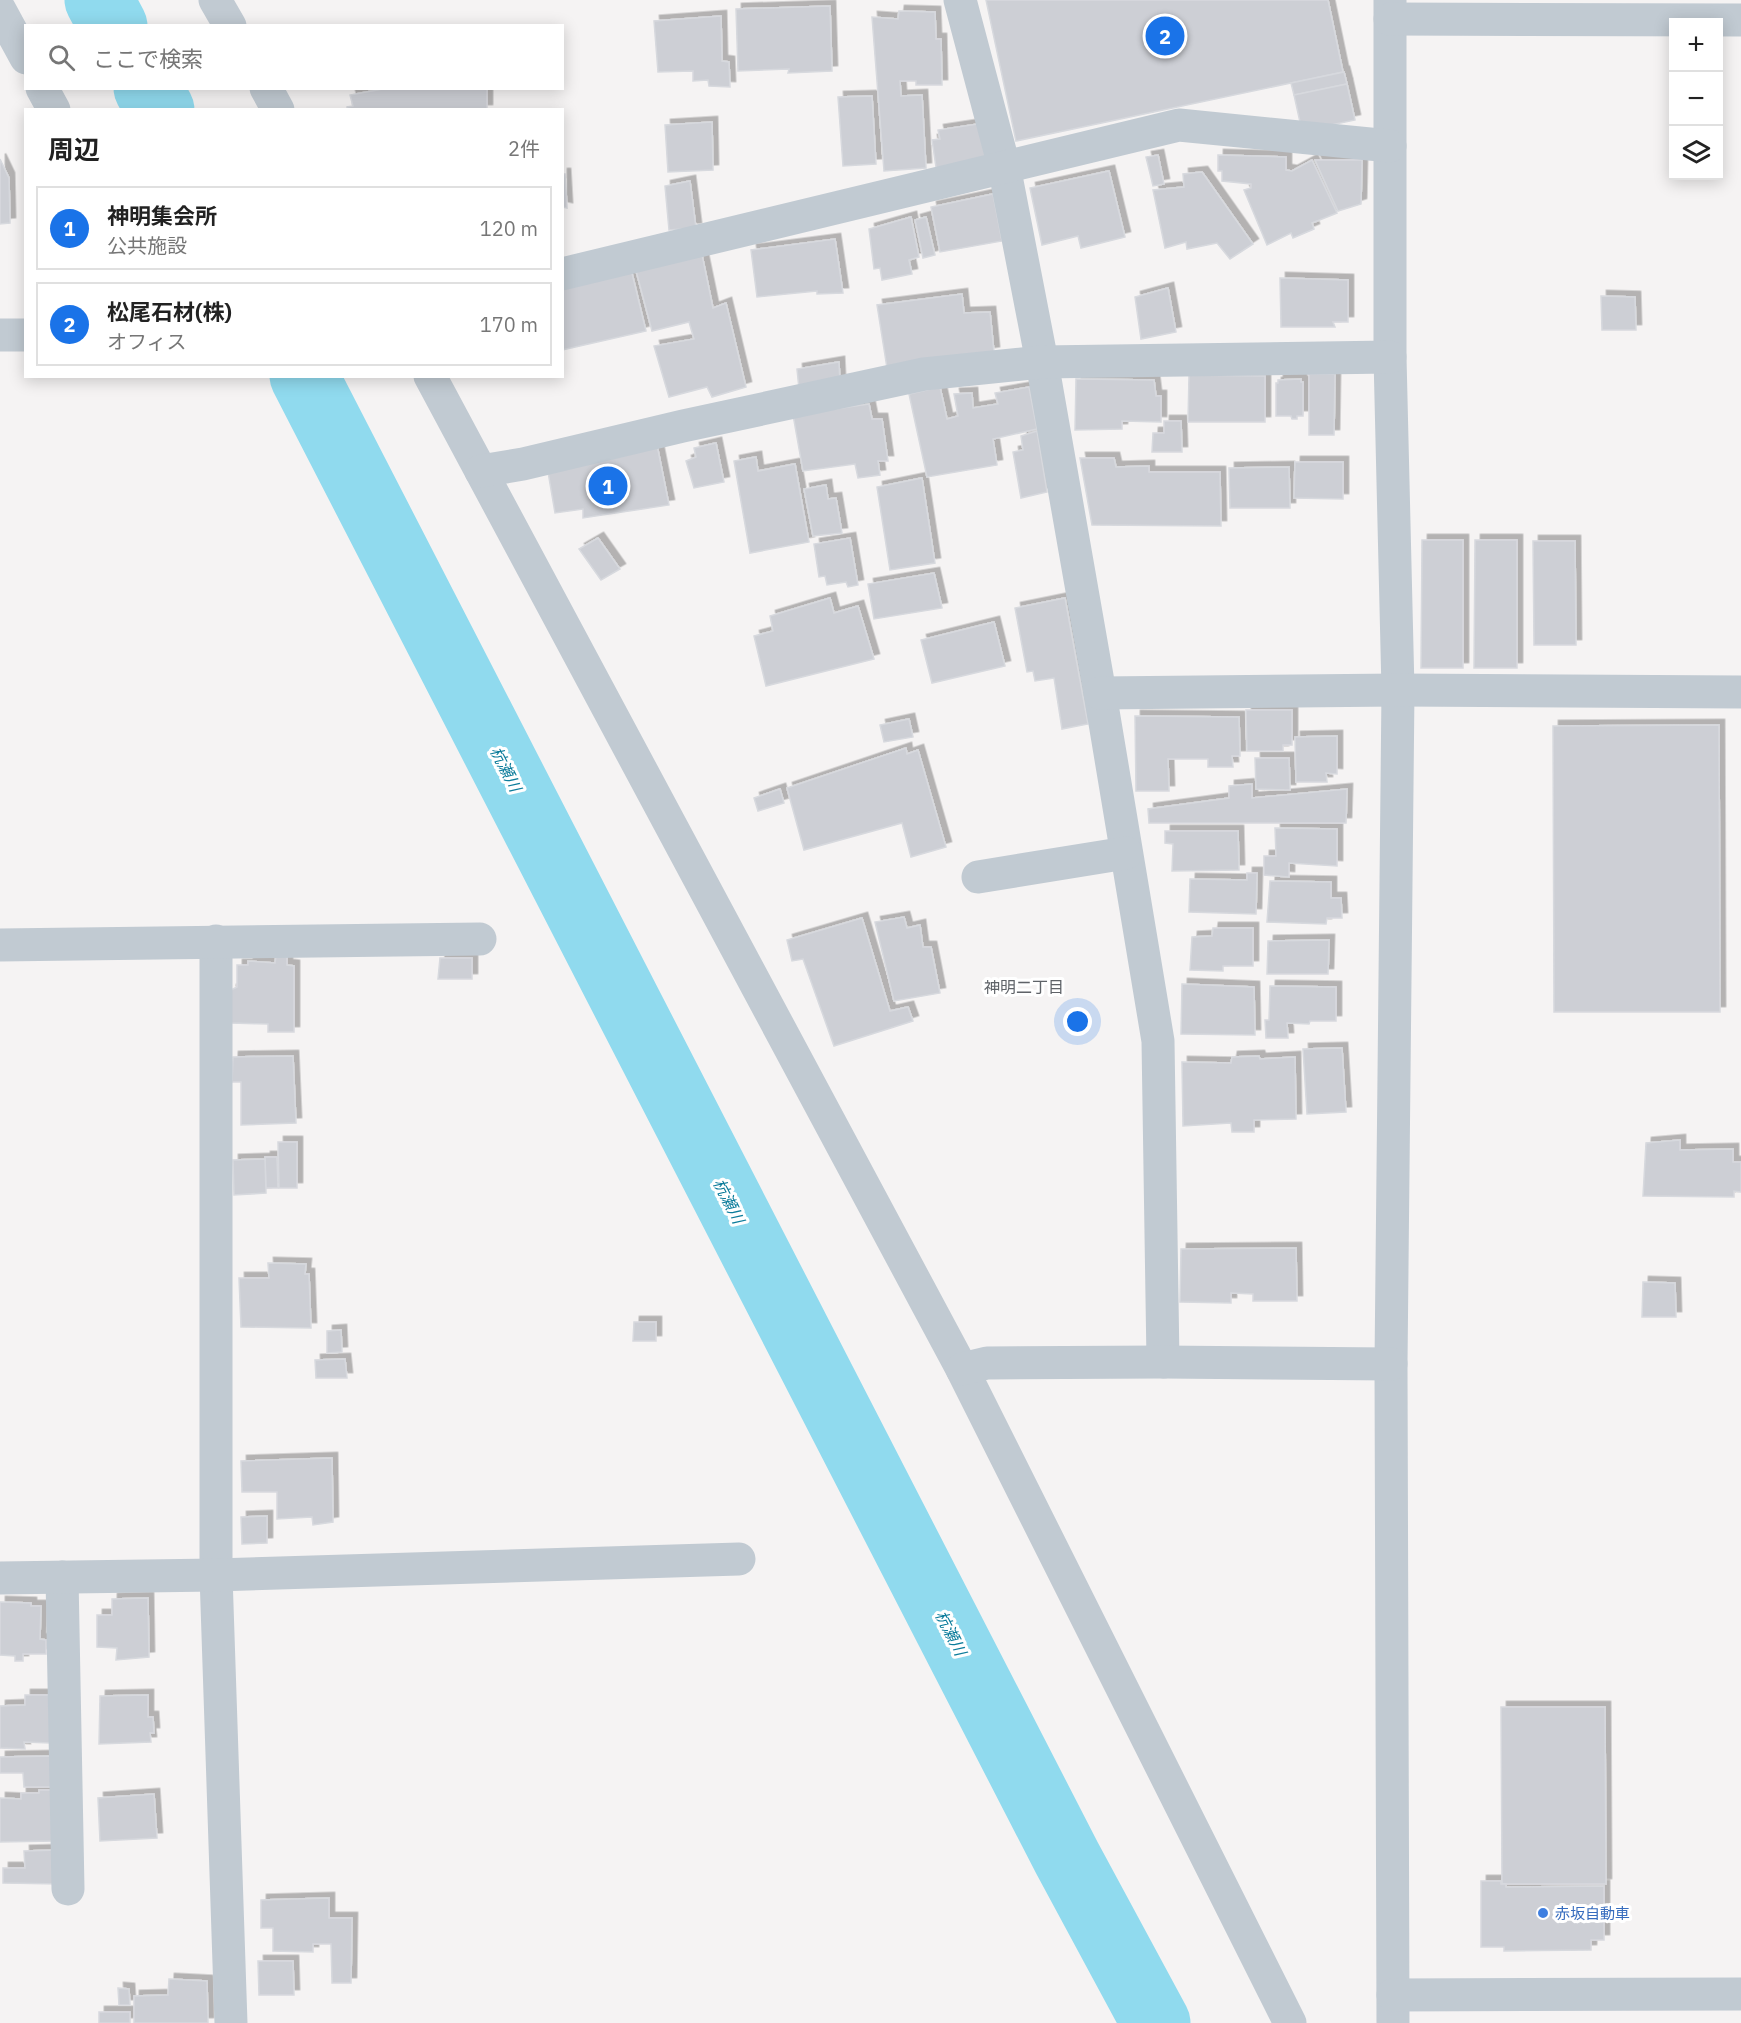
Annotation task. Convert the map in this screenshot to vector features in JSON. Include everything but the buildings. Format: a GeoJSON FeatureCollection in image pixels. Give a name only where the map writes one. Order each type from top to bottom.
{"type":"FeatureCollection","features":[{"type":"Feature","properties":{"kind":"street"},"geometry":{"type":"LineString","coordinates":[[215,0],[229,24]]}},
{"type":"Feature","properties":{"kind":"street"},"geometry":{"type":"LineString","coordinates":[[960,0],[1004,166],[1042,362],[1158,1041],[1163,1362]]}},
{"type":"Feature","properties":{"kind":"street"},"geometry":{"type":"LineString","coordinates":[[1741,20],[1390,9],[1390,357],[1398,690],[1391,1364],[1393,2009],[1741,1994]]}},
{"type":"Feature","properties":{"kind":"street"},"geometry":{"type":"LineString","coordinates":[[0,10],[24,54]]}},
{"type":"Feature","properties":{"kind":"street"},"geometry":{"type":"LineString","coordinates":[[43,90],[53,108]]}},
{"type":"Feature","properties":{"kind":"street"},"geometry":{"type":"LineString","coordinates":[[267,90],[277,108]]}},
{"type":"Feature","properties":{"kind":"street"},"geometry":{"type":"LineString","coordinates":[[564,274],[1179,125],[1390,146]]}},
{"type":"Feature","properties":{"kind":"street"},"geometry":{"type":"LineString","coordinates":[[0,335],[24,335]]}},
{"type":"Feature","properties":{"kind":"street"},"geometry":{"type":"LineString","coordinates":[[481,471],[524,464],[683,426],[924,374],[1042,362],[1390,357]]}},
{"type":"Feature","properties":{"kind":"street"},"geometry":{"type":"LineString","coordinates":[[431,378],[962,1369],[1290,2023]]}},
{"type":"Feature","properties":{"kind":"street"},"geometry":{"type":"LineString","coordinates":[[1100,693],[1398,690],[1741,692]]}},
{"type":"Feature","properties":{"kind":"street"},"geometry":{"type":"LineString","coordinates":[[978,877],[1126,853]]}},
{"type":"Feature","properties":{"kind":"street"},"geometry":{"type":"LineString","coordinates":[[0,945],[480,939]]}},
{"type":"Feature","properties":{"kind":"street"},"geometry":{"type":"LineString","coordinates":[[216,941],[216,1575],[231,2023]]}},
{"type":"Feature","properties":{"kind":"street"},"geometry":{"type":"LineString","coordinates":[[962,1369],[987,1363],[1391,1364]]}},
{"type":"Feature","properties":{"kind":"street"},"geometry":{"type":"LineString","coordinates":[[0,1578],[216,1575],[739,1559]]}},
{"type":"Feature","properties":{"kind":"street"},"geometry":{"type":"LineString","coordinates":[[62,1577],[68,1889]]}},
{"type":"Feature","properties":{"kind":"waterway","name":"杭瀬川"},"geometry":{"type":"LineString","coordinates":[[99,0],[112,24]]}},
{"type":"Feature","properties":{"kind":"waterway","name":"杭瀬川"},"geometry":{"type":"LineString","coordinates":[[149,90],[159,108]]}},
{"type":"Feature","properties":{"kind":"waterway","name":"杭瀬川"},"geometry":{"type":"LineString","coordinates":[[305,378],[1067,1858],[1156,2023]]}},
{"type":"Feature","properties":{"kind":"place","name":"松尾石材(株)"},"geometry":{"type":"Point","coordinates":[1165,36]}},
{"type":"Feature","properties":{"kind":"place","name":"神明集会所"},"geometry":{"type":"Point","coordinates":[608,486]}},
{"type":"Feature","properties":{"kind":"place","name":"赤坂自動車"},"geometry":{"type":"Point","coordinates":[1543,1913]}},
{"type":"Feature","properties":{"kind":"district","name":"神明二丁目"},"geometry":{"type":"Point","coordinates":[1024,987]}}]}
